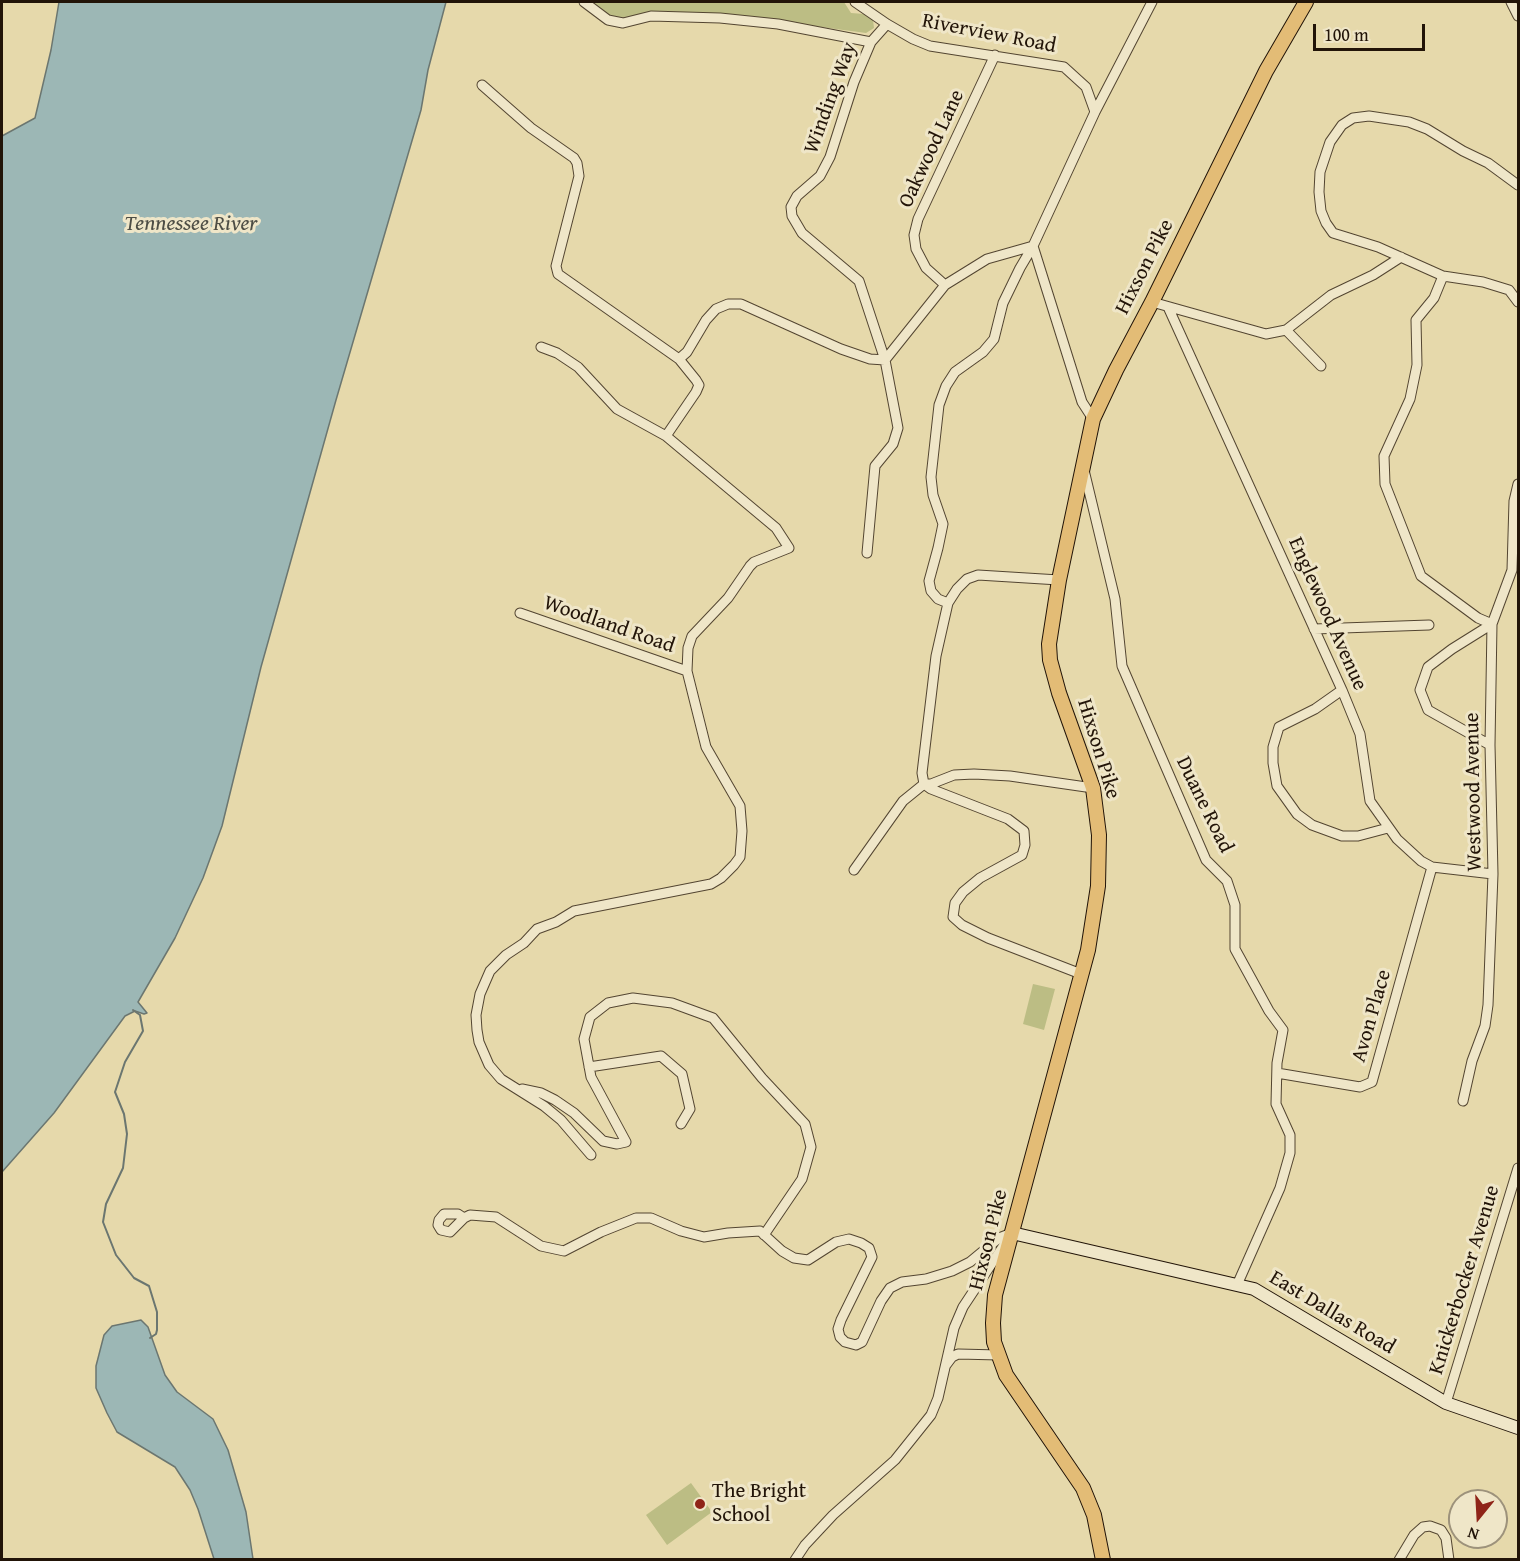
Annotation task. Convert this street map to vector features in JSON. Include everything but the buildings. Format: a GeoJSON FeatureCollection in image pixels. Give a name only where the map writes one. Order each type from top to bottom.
{"type":"FeatureCollection","features":[{"type":"Feature","properties":{"kind":"main road","name":"Hixson Pike"},"geometry":{"type":"LineString","coordinates":[[1103,1560],[1094,1515],[1083,1488],[1006,1375],[994,1342],[995,1295],[1081,974],[1093,922],[1098,886],[1100,835],[1093,788],[1059,693],[1050,660],[1049,644],[1059,580],[1093,419],[1266,71],[1306,2]]}},
{"type":"Feature","properties":{"kind":"street"},"geometry":{"type":"LineString","coordinates":[[584,2],[608,20],[623,23],[651,16],[720,18],[778,24],[871,42]]}},
{"type":"Feature","properties":{"kind":"street","name":"Riverview Road"},"geometry":{"type":"LineString","coordinates":[[855,2],[887,24],[930,46],[1064,67],[1086,87],[1095,112]]}},
{"type":"Feature","properties":{"kind":"street"},"geometry":{"type":"LineString","coordinates":[[948,603],[938,599],[931,591],[929,582],[943,524],[933,495],[931,477],[939,405],[946,386],[955,372],[989,347],[994,339],[1003,303],[1033,246],[1095,112],[1152,2]]}},
{"type":"Feature","properties":{"kind":"street"},"geometry":{"type":"LineString","coordinates":[[1511,2],[1518,16]]}},
{"type":"Feature","properties":{"kind":"street","name":"Winding Way"},"geometry":{"type":"LineString","coordinates":[[885,360],[859,281],[802,233],[792,216],[791,207],[796,196],[820,176],[830,157],[854,82],[871,42],[887,24]]}},
{"type":"Feature","properties":{"kind":"street","name":"Oakwood Lane"},"geometry":{"type":"LineString","coordinates":[[945,285],[926,267],[916,249],[914,235],[918,219],[995,56]]}},
{"type":"Feature","properties":{"kind":"street"},"geometry":{"type":"LineString","coordinates":[[482,85],[531,128],[574,158],[577,163],[579,176],[556,266],[558,274],[679,359],[699,386],[666,436]]}},
{"type":"Feature","properties":{"kind":"street"},"geometry":{"type":"LineString","coordinates":[[1518,185],[1488,163],[1427,129],[1409,122],[1369,116],[1353,118],[1342,125],[1330,142],[1320,172],[1319,192],[1321,211],[1333,232],[1378,247],[1443,276],[1483,282],[1509,290],[1518,302]]}},
{"type":"Feature","properties":{"kind":"street"},"geometry":{"type":"LineString","coordinates":[[867,553],[875,466],[893,444],[898,428],[885,360],[945,285],[987,259],[1033,246]]}},
{"type":"Feature","properties":{"kind":"street"},"geometry":{"type":"LineString","coordinates":[[1033,246],[1082,402],[1093,419]]}},
{"type":"Feature","properties":{"kind":"street"},"geometry":{"type":"LineString","coordinates":[[1152,302],[1266,334],[1286,330],[1331,296],[1401,257]]}},
{"type":"Feature","properties":{"kind":"street"},"geometry":{"type":"LineString","coordinates":[[1443,276],[1434,298],[1416,320],[1417,365],[1410,399],[1384,456],[1384,484],[1420,576],[1478,618],[1492,624]]}},
{"type":"Feature","properties":{"kind":"street"},"geometry":{"type":"LineString","coordinates":[[679,359],[687,352],[706,320],[717,309],[728,304],[741,304],[841,349],[870,359],[885,360]]}},
{"type":"Feature","properties":{"kind":"street","name":"Englewood Avenue"},"geometry":{"type":"LineString","coordinates":[[1168,307],[1360,734],[1370,801],[1388,828],[1410,853],[1432,867],[1493,874]]}},
{"type":"Feature","properties":{"kind":"street"},"geometry":{"type":"LineString","coordinates":[[1286,330],[1321,366]]}},
{"type":"Feature","properties":{"kind":"street"},"geometry":{"type":"LineString","coordinates":[[541,347],[557,353],[578,368],[617,409],[666,436],[776,528],[789,549],[754,562],[728,598],[692,636],[688,648],[687,671],[706,747],[740,806],[742,831],[740,856],[734,865],[711,884],[574,912],[556,922],[537,928],[524,944],[506,955],[490,971],[480,994],[476,1015],[479,1042],[489,1065],[501,1079],[561,1119],[591,1155]]}},
{"type":"Feature","properties":{"kind":"street","name":"Duane Road"},"geometry":{"type":"LineString","coordinates":[[1082,464],[1115,599],[1122,666],[1206,860],[1227,881],[1235,905],[1235,949],[1269,1011],[1283,1030],[1277,1063],[1276,1104],[1290,1136],[1290,1153],[1280,1188],[1237,1285]]}},
{"type":"Feature","properties":{"kind":"street","name":"Westwood Avenue"},"geometry":{"type":"LineString","coordinates":[[1463,1101],[1472,1060],[1485,1026],[1488,1005],[1493,874],[1490,746],[1492,624],[1512,570],[1514,501],[1518,484]]}},
{"type":"Feature","properties":{"kind":"street"},"geometry":{"type":"LineString","coordinates":[[1059,580],[978,575],[962,583],[948,603],[932,682],[922,773],[924,784],[931,789],[1008,819],[1024,831],[1025,845],[1022,855],[980,878],[963,892],[955,903],[953,917],[962,925],[987,938],[1081,974]]}},
{"type":"Feature","properties":{"kind":"street","name":"Woodland Road"},"geometry":{"type":"LineString","coordinates":[[520,613],[687,671]]}},
{"type":"Feature","properties":{"kind":"street"},"geometry":{"type":"LineString","coordinates":[[1490,746],[1428,710],[1420,690],[1428,667],[1492,624]]}},
{"type":"Feature","properties":{"kind":"street"},"geometry":{"type":"LineString","coordinates":[[1314,629],[1429,625]]}},
{"type":"Feature","properties":{"kind":"street"},"geometry":{"type":"LineString","coordinates":[[1342,690],[1315,709],[1279,727],[1273,763],[1277,786],[1297,814],[1312,825],[1342,836],[1358,836],[1388,828]]}},
{"type":"Feature","properties":{"kind":"street"},"geometry":{"type":"LineString","coordinates":[[854,870],[903,801],[924,784],[931,784],[954,775],[974,774],[1010,776],[1093,788]]}},
{"type":"Feature","properties":{"kind":"street","name":"Avon Place"},"geometry":{"type":"LineString","coordinates":[[1277,1073],[1360,1087],[1372,1082],[1432,867]]}},
{"type":"Feature","properties":{"kind":"street"},"geometry":{"type":"LineString","coordinates":[[515,1087],[541,1093],[555,1100],[574,1113],[603,1141],[617,1144],[626,1142],[591,1077],[584,1039],[590,1017],[608,1002],[633,998],[672,1003],[712,1018],[762,1078],[805,1124],[811,1147],[802,1179],[764,1235]]}},
{"type":"Feature","properties":{"kind":"street"},"geometry":{"type":"LineString","coordinates":[[589,1067],[662,1056],[682,1074],[690,1109],[681,1124]]}},
{"type":"Feature","properties":{"kind":"street","name":"Knickerbocker Avenue"},"geometry":{"type":"LineString","coordinates":[[1446,1403],[1518,1168]]}},
{"type":"Feature","properties":{"kind":"street"},"geometry":{"type":"LineString","coordinates":[[464,1218],[471,1215],[496,1217],[541,1246],[564,1251],[601,1232],[636,1218],[651,1218],[681,1231],[704,1237],[760,1231],[782,1251],[794,1258],[808,1260],[836,1242],[849,1239],[869,1248],[872,1257],[838,1329],[840,1337],[845,1342],[856,1345],[862,1342],[881,1301],[890,1288],[902,1282],[926,1279],[952,1271],[970,1262],[999,1238],[1012,1233]]}},
{"type":"Feature","properties":{"kind":"street"},"geometry":{"type":"LineString","coordinates":[[795,1560],[805,1545],[833,1515],[895,1460],[931,1414],[938,1398],[954,1328],[963,1308],[1012,1233]]}},
{"type":"Feature","properties":{"kind":"street","name":"East Dallas Road"},"geometry":{"type":"LineString","coordinates":[[1012,1233],[1254,1289],[1446,1403],[1518,1428]]}},
{"type":"Feature","properties":{"kind":"street"},"geometry":{"type":"LineString","coordinates":[[946,1365],[952,1357],[958,1354],[999,1355]]}},
{"type":"Feature","properties":{"kind":"street"},"geometry":{"type":"LineString","coordinates":[[1399,1560],[1414,1535],[1423,1527],[1430,1526],[1441,1530],[1446,1538],[1449,1560]]}},
{"type":"Feature","properties":{"kind":"green space"},"geometry":{"type":"Polygon","coordinates":[[[591,2],[844,2],[851,13],[864,14],[873,20],[874,28],[866,33],[768,20],[645,14],[617,19],[603,12],[591,2]]]}},
{"type":"Feature","properties":{"kind":"green space"},"geometry":{"type":"Polygon","coordinates":[[[1033,984],[1055,989],[1044,1030],[1023,1024],[1033,984]]]}},
{"type":"Feature","properties":{"kind":"green space"},"geometry":{"type":"Polygon","coordinates":[[[691,1483],[712,1512],[667,1545],[646,1515],[691,1483]]]}},
{"type":"Feature","properties":{"kind":"water","name":"Tennessee River"},"geometry":{"type":"Polygon","coordinates":[[[59,2],[446,2],[428,70],[421,110],[261,667],[222,826],[203,878],[175,938],[138,1002],[147,1013],[135,1011],[125,1016],[54,1113],[2,1172],[2,136],[35,118],[51,50],[59,2]]]}},
{"type":"Feature","properties":{"kind":"water"},"geometry":{"type":"Polygon","coordinates":[[[141,1320],[148,1327],[165,1375],[177,1392],[213,1419],[228,1450],[246,1512],[253,1559],[214,1559],[190,1490],[175,1467],[117,1432],[107,1413],[96,1388],[96,1366],[104,1335],[112,1326],[141,1320]]]}},
{"type":"Feature","properties":{"kind":"waterway"},"geometry":{"type":"LineString","coordinates":[[133,1010],[140,1015],[143,1031],[125,1062],[115,1092],[124,1114],[127,1134],[123,1168],[106,1204],[103,1222],[116,1255],[134,1278],[149,1286],[157,1312],[156,1334],[150,1338]]}},
{"type":"Feature","properties":{"kind":"place","name":"The Bright School"},"geometry":{"type":"Point","coordinates":[700,1504]}}]}
